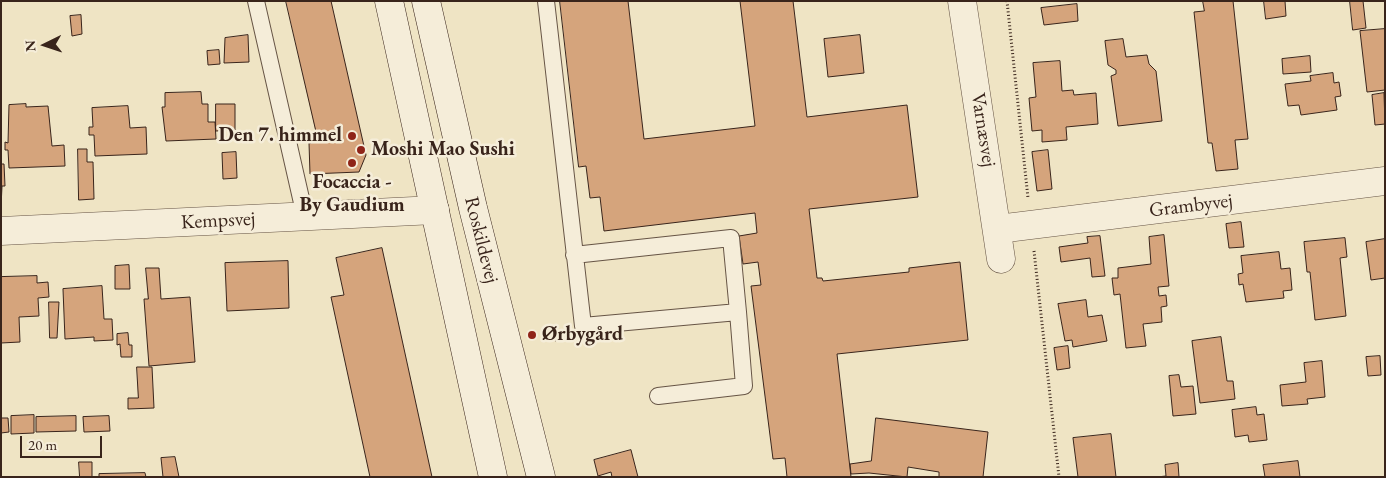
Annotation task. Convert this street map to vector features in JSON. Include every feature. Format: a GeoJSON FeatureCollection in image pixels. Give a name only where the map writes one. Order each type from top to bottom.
{"type":"FeatureCollection","features":[{"type":"Feature","properties":{"kind":"street","name":"Roskildevej"},"geometry":{"type":"LineString","coordinates":[[389,1],[493,477]]}},
{"type":"Feature","properties":{"kind":"street","name":"Roskildevej"},"geometry":{"type":"LineString","coordinates":[[426,1],[473,208],[541,477]]}},
{"type":"Feature","properties":{"kind":"street","name":"Varnæsvej"},"geometry":{"type":"LineString","coordinates":[[962,1],[998,229],[1001,259]]}},
{"type":"Feature","properties":{"kind":"street","name":"Grambyvej"},"geometry":{"type":"LineString","coordinates":[[998,229],[1385,181]]}},
{"type":"Feature","properties":{"kind":"street","name":"Kempsvej"},"geometry":{"type":"LineString","coordinates":[[1,231],[435,210]]}},
{"type":"Feature","properties":{"kind":"lane"},"geometry":{"type":"LineString","coordinates":[[256,1],[305,216]]}},
{"type":"Feature","properties":{"kind":"lane"},"geometry":{"type":"LineString","coordinates":[[546,1],[583,326],[738,312]]}},
{"type":"Feature","properties":{"kind":"lane"},"geometry":{"type":"LineString","coordinates":[[574,255],[731,238],[744,386],[658,396]]}},
{"type":"Feature","properties":{"kind":"building"},"geometry":{"type":"Polygon","coordinates":[[[286,1],[331,1],[366,155],[359,172],[310,174],[309,143],[318,142],[286,1]]]}},
{"type":"Feature","properties":{"kind":"building"},"geometry":{"type":"Polygon","coordinates":[[[560,1],[628,1],[644,139],[755,126],[740,1],[793,1],[807,117],[907,105],[918,197],[809,209],[817,278],[822,278],[823,281],[909,272],[909,268],[960,262],[968,340],[837,354],[851,477],[787,477],[785,458],[773,459],[751,286],[761,285],[758,262],[743,264],[739,236],[757,233],[755,213],[604,231],[600,197],[590,198],[586,166],[579,167],[560,1]]]}},
{"type":"Feature","properties":{"kind":"building"},"geometry":{"type":"Polygon","coordinates":[[[1203,1],[1233,1],[1248,139],[1235,140],[1238,169],[1216,171],[1212,143],[1208,143],[1194,12],[1204,11],[1203,1]]]}},
{"type":"Feature","properties":{"kind":"building"},"geometry":{"type":"Polygon","coordinates":[[[1264,1],[1285,1],[1286,16],[1266,19],[1264,1]]]}},
{"type":"Feature","properties":{"kind":"building"},"geometry":{"type":"Polygon","coordinates":[[[1350,1],[1363,1],[1366,28],[1353,30],[1350,1]]]}},
{"type":"Feature","properties":{"kind":"building"},"geometry":{"type":"Polygon","coordinates":[[[1077,4],[1078,21],[1044,25],[1041,8],[1077,4]]]}},
{"type":"Feature","properties":{"kind":"building"},"geometry":{"type":"Polygon","coordinates":[[[81,15],[82,34],[72,36],[70,16],[81,15]]]}},
{"type":"Feature","properties":{"kind":"building"},"geometry":{"type":"Polygon","coordinates":[[[1385,29],[1385,90],[1367,92],[1360,31],[1385,29]]]}},
{"type":"Feature","properties":{"kind":"building"},"geometry":{"type":"Polygon","coordinates":[[[248,35],[249,62],[224,63],[225,38],[248,35]]]}},
{"type":"Feature","properties":{"kind":"building"},"geometry":{"type":"Polygon","coordinates":[[[860,35],[864,73],[828,77],[824,39],[860,35]]]}},
{"type":"Feature","properties":{"kind":"building"},"geometry":{"type":"Polygon","coordinates":[[[1123,39],[1126,57],[1147,55],[1149,64],[1156,71],[1162,121],[1118,126],[1111,76],[1116,74],[1116,70],[1108,65],[1105,41],[1123,39]]]}},
{"type":"Feature","properties":{"kind":"building"},"geometry":{"type":"Polygon","coordinates":[[[219,50],[220,64],[208,65],[207,51],[219,50]]]}},
{"type":"Feature","properties":{"kind":"building"},"geometry":{"type":"Polygon","coordinates":[[[1310,56],[1311,72],[1283,74],[1282,59],[1310,56]]]}},
{"type":"Feature","properties":{"kind":"building"},"geometry":{"type":"Polygon","coordinates":[[[1060,61],[1062,91],[1073,90],[1074,95],[1096,93],[1098,124],[1066,127],[1067,140],[1042,142],[1042,130],[1032,131],[1029,98],[1036,97],[1033,63],[1060,61]]]}},
{"type":"Feature","properties":{"kind":"building"},"geometry":{"type":"Polygon","coordinates":[[[1333,73],[1334,83],[1339,82],[1341,96],[1335,97],[1337,110],[1301,115],[1299,105],[1288,106],[1285,84],[1311,81],[1310,76],[1333,73]]]}},
{"type":"Feature","properties":{"kind":"building"},"geometry":{"type":"Polygon","coordinates":[[[201,92],[202,104],[208,104],[208,122],[215,122],[216,139],[166,141],[162,107],[165,107],[165,93],[201,92]]]}},
{"type":"Feature","properties":{"kind":"building"},"geometry":{"type":"Polygon","coordinates":[[[1384,93],[1385,124],[1375,125],[1372,95],[1384,93]]]}},
{"type":"Feature","properties":{"kind":"building"},"geometry":{"type":"Polygon","coordinates":[[[26,104],[26,107],[48,106],[52,146],[64,145],[65,166],[9,168],[8,150],[5,150],[5,142],[8,143],[9,105],[26,104]]]}},
{"type":"Feature","properties":{"kind":"building"},"geometry":{"type":"Polygon","coordinates":[[[216,104],[235,104],[235,130],[216,131],[216,104]]]}},
{"type":"Feature","properties":{"kind":"building"},"geometry":{"type":"Polygon","coordinates":[[[128,106],[130,128],[146,127],[147,154],[95,156],[94,135],[89,135],[89,127],[93,127],[92,108],[128,106]]]}},
{"type":"Feature","properties":{"kind":"building"},"geometry":{"type":"Polygon","coordinates":[[[78,149],[87,149],[87,162],[93,162],[94,199],[79,200],[78,149]]]}},
{"type":"Feature","properties":{"kind":"building"},"geometry":{"type":"Polygon","coordinates":[[[1048,150],[1052,189],[1037,191],[1032,152],[1048,150]]]}},
{"type":"Feature","properties":{"kind":"building"},"geometry":{"type":"Polygon","coordinates":[[[236,152],[237,178],[223,179],[222,153],[236,152]]]}},
{"type":"Feature","properties":{"kind":"building"},"geometry":{"type":"Polygon","coordinates":[[[1,164],[4,164],[5,186],[2,186],[1,207],[1,164]]]}},
{"type":"Feature","properties":{"kind":"building"},"geometry":{"type":"Polygon","coordinates":[[[1241,222],[1244,247],[1229,248],[1226,224],[1241,222]]]}},
{"type":"Feature","properties":{"kind":"building"},"geometry":{"type":"Polygon","coordinates":[[[1164,235],[1169,286],[1158,287],[1159,296],[1166,295],[1167,306],[1161,307],[1162,322],[1143,324],[1146,346],[1126,348],[1120,294],[1114,295],[1112,278],[1118,278],[1118,268],[1151,264],[1149,237],[1164,235]]]}},
{"type":"Feature","properties":{"kind":"building"},"geometry":{"type":"Polygon","coordinates":[[[1100,236],[1105,276],[1092,277],[1090,258],[1061,262],[1059,247],[1088,243],[1087,237],[1100,236]]]}},
{"type":"Feature","properties":{"kind":"building"},"geometry":{"type":"Polygon","coordinates":[[[1345,238],[1347,257],[1340,258],[1346,316],[1315,320],[1310,272],[1307,272],[1304,242],[1345,238]]]}},
{"type":"Feature","properties":{"kind":"building"},"geometry":{"type":"Polygon","coordinates":[[[1385,239],[1385,278],[1371,280],[1366,242],[1385,239]]]}},
{"type":"Feature","properties":{"kind":"building"},"geometry":{"type":"Polygon","coordinates":[[[382,248],[432,477],[370,477],[331,297],[344,295],[336,258],[382,248]]]}},
{"type":"Feature","properties":{"kind":"building"},"geometry":{"type":"Polygon","coordinates":[[[1279,252],[1281,269],[1290,268],[1292,290],[1283,291],[1284,298],[1246,302],[1243,284],[1239,285],[1238,274],[1243,273],[1241,256],[1279,252]]]}},
{"type":"Feature","properties":{"kind":"building"},"geometry":{"type":"Polygon","coordinates":[[[288,261],[289,308],[227,311],[225,263],[288,261]]]}},
{"type":"Feature","properties":{"kind":"building"},"geometry":{"type":"Polygon","coordinates":[[[129,265],[130,289],[115,289],[115,266],[129,265]]]}},
{"type":"Feature","properties":{"kind":"building"},"geometry":{"type":"Polygon","coordinates":[[[146,268],[159,268],[161,299],[190,297],[195,362],[149,366],[144,299],[148,299],[146,268]]]}},
{"type":"Feature","properties":{"kind":"building"},"geometry":{"type":"Polygon","coordinates":[[[37,276],[37,283],[48,282],[49,297],[38,298],[39,316],[19,317],[20,342],[1,343],[1,277],[37,276]]]}},
{"type":"Feature","properties":{"kind":"building"},"geometry":{"type":"Polygon","coordinates":[[[102,286],[104,319],[112,319],[113,340],[94,341],[94,337],[65,339],[63,289],[102,286]]]}},
{"type":"Feature","properties":{"kind":"building"},"geometry":{"type":"Polygon","coordinates":[[[1086,300],[1088,317],[1102,315],[1107,341],[1073,347],[1072,340],[1065,341],[1058,304],[1086,300]]]}},
{"type":"Feature","properties":{"kind":"building"},"geometry":{"type":"Polygon","coordinates":[[[49,302],[59,302],[57,338],[50,338],[49,302]]]}},
{"type":"Feature","properties":{"kind":"building"},"geometry":{"type":"Polygon","coordinates":[[[556,325],[560,339],[555,341],[551,327],[556,325]]]}},
{"type":"Feature","properties":{"kind":"building"},"geometry":{"type":"Polygon","coordinates":[[[128,333],[129,345],[132,345],[132,357],[121,357],[120,344],[117,345],[117,334],[128,333]]]}},
{"type":"Feature","properties":{"kind":"building"},"geometry":{"type":"Polygon","coordinates":[[[1221,337],[1227,381],[1233,381],[1235,399],[1200,403],[1192,341],[1221,337]]]}},
{"type":"Feature","properties":{"kind":"building"},"geometry":{"type":"Polygon","coordinates":[[[1068,346],[1070,368],[1057,370],[1054,348],[1068,346]]]}},
{"type":"Feature","properties":{"kind":"building"},"geometry":{"type":"Polygon","coordinates":[[[1380,356],[1381,375],[1368,376],[1366,357],[1380,356]]]}},
{"type":"Feature","properties":{"kind":"building"},"geometry":{"type":"Polygon","coordinates":[[[1322,361],[1325,397],[1307,399],[1308,404],[1282,406],[1280,385],[1306,382],[1304,363],[1322,361]]]}},
{"type":"Feature","properties":{"kind":"building"},"geometry":{"type":"Polygon","coordinates":[[[137,367],[152,367],[154,408],[128,409],[128,398],[138,398],[137,367]]]}},
{"type":"Feature","properties":{"kind":"building"},"geometry":{"type":"Polygon","coordinates":[[[1179,375],[1181,387],[1193,386],[1196,414],[1173,416],[1169,376],[1179,375]]]}},
{"type":"Feature","properties":{"kind":"building"},"geometry":{"type":"Polygon","coordinates":[[[1256,407],[1257,415],[1264,414],[1267,440],[1249,442],[1248,435],[1235,437],[1232,410],[1256,407]]]}},
{"type":"Feature","properties":{"kind":"building"},"geometry":{"type":"Polygon","coordinates":[[[34,415],[34,433],[11,434],[11,416],[34,415]]]}},
{"type":"Feature","properties":{"kind":"building"},"geometry":{"type":"Polygon","coordinates":[[[76,416],[76,431],[36,432],[36,417],[76,416]]]}},
{"type":"Feature","properties":{"kind":"building"},"geometry":{"type":"Polygon","coordinates":[[[109,416],[110,431],[84,432],[83,417],[109,416]]]}},
{"type":"Feature","properties":{"kind":"building"},"geometry":{"type":"Polygon","coordinates":[[[1,418],[8,418],[9,432],[1,433],[1,418]]]}},
{"type":"Feature","properties":{"kind":"building"},"geometry":{"type":"Polygon","coordinates":[[[876,418],[988,432],[983,477],[939,477],[939,472],[908,467],[907,477],[869,473],[851,474],[850,464],[871,461],[876,418]]]}},
{"type":"Feature","properties":{"kind":"building"},"geometry":{"type":"Polygon","coordinates":[[[1111,434],[1116,477],[1078,477],[1073,438],[1111,434]]]}},
{"type":"Feature","properties":{"kind":"building"},"geometry":{"type":"Polygon","coordinates":[[[631,450],[638,477],[612,477],[611,472],[598,476],[594,460],[631,450]]]}},
{"type":"Feature","properties":{"kind":"building"},"geometry":{"type":"Polygon","coordinates":[[[175,457],[179,477],[163,477],[161,458],[175,457]]]}},
{"type":"Feature","properties":{"kind":"building"},"geometry":{"type":"Polygon","coordinates":[[[1298,461],[1300,477],[1265,477],[1263,465],[1298,461]]]}},
{"type":"Feature","properties":{"kind":"building"},"geometry":{"type":"Polygon","coordinates":[[[79,462],[92,462],[92,477],[80,477],[79,462]]]}},
{"type":"Feature","properties":{"kind":"building"},"geometry":{"type":"Polygon","coordinates":[[[1178,463],[1179,477],[1157,477],[1166,476],[1165,465],[1178,463]]]}},
{"type":"Feature","properties":{"kind":"building"},"geometry":{"type":"Polygon","coordinates":[[[145,473],[146,477],[99,477],[99,474],[145,473]]]}},
{"type":"Feature","properties":{"kind":"place","name":"Den 7. himmel"},"geometry":{"type":"Point","coordinates":[352,136]}},
{"type":"Feature","properties":{"kind":"place","name":"Moshi Mao Sushi"},"geometry":{"type":"Point","coordinates":[361,150]}},
{"type":"Feature","properties":{"kind":"place","name":"Focaccia - By Gaudium"},"geometry":{"type":"Point","coordinates":[352,163]}},
{"type":"Feature","properties":{"kind":"place","name":"Ørbygård"},"geometry":{"type":"Point","coordinates":[532,335]}}]}
